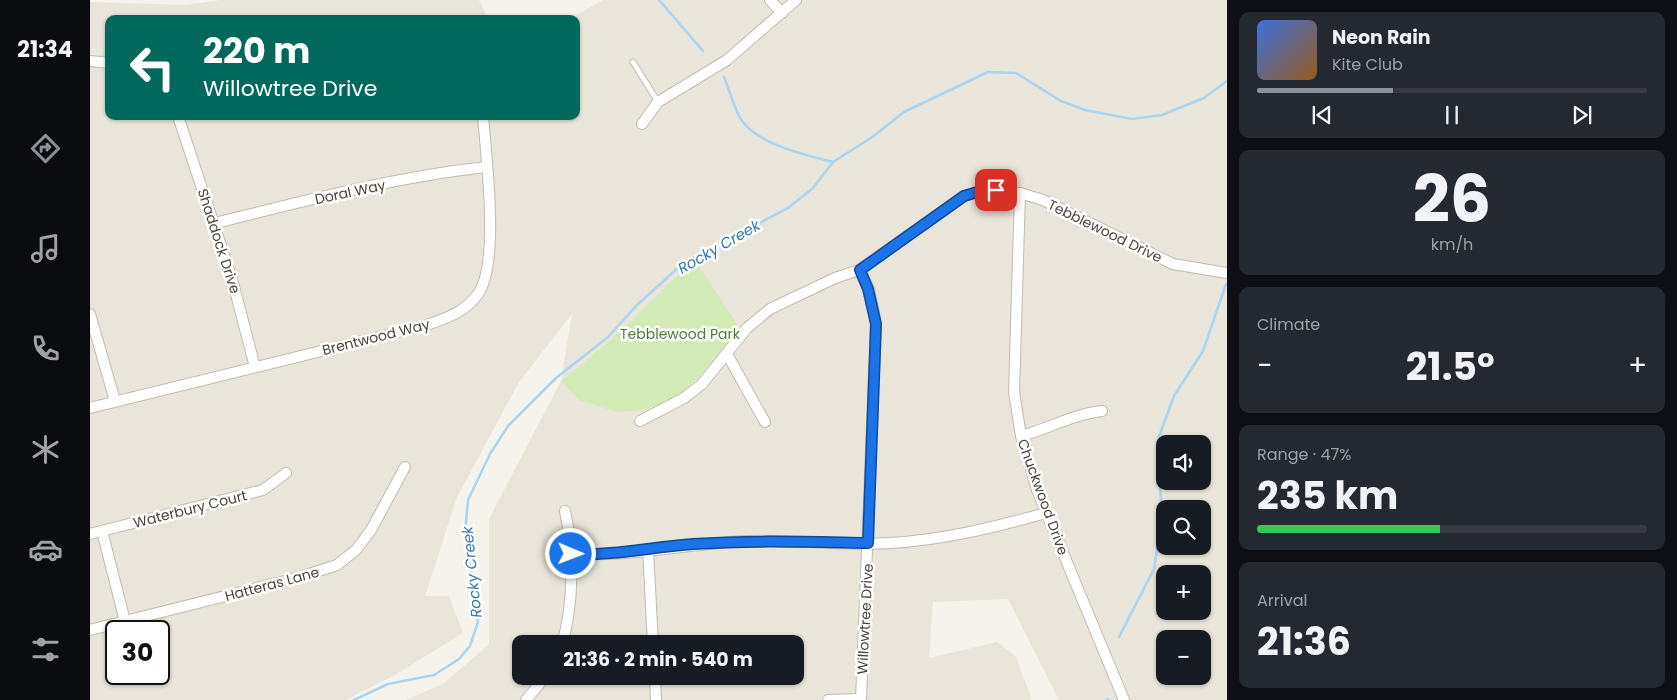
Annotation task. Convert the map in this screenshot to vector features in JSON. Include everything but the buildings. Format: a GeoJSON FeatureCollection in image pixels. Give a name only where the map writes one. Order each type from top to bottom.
{"type":"FeatureCollection","features":[{"type":"Feature","properties":{"kind":"street"},"geometry":{"type":"LineString","coordinates":[[770,0],[782,13]]}},
{"type":"Feature","properties":{"kind":"street"},"geometry":{"type":"LineString","coordinates":[[642,124],[658,102],[727,60],[796,0]]}},
{"type":"Feature","properties":{"kind":"street"},"geometry":{"type":"LineString","coordinates":[[90,61],[105,63]]}},
{"type":"Feature","properties":{"kind":"street","name":"Shaddock Drive"},"geometry":{"type":"LineString","coordinates":[[179,120],[215,223],[255,367]]}},
{"type":"Feature","properties":{"kind":"street","name":"Brentwood Way"},"geometry":{"type":"LineString","coordinates":[[90,408],[449,318],[469,304],[481,290],[489,266],[483,120]]}},
{"type":"Feature","properties":{"kind":"street","name":"Doral Way"},"geometry":{"type":"LineString","coordinates":[[215,223],[326,196],[486,167]]}},
{"type":"Feature","properties":{"kind":"street","name":"Tebblewood Drive"},"geometry":{"type":"LineString","coordinates":[[640,420],[694,391],[710,376],[747,328],[770,309],[835,278],[860,270],[964,196],[984,190],[1020,193],[1057,205],[1173,264],[1227,273]]}},
{"type":"Feature","properties":{"kind":"street","name":"Chuckwood Drive"},"geometry":{"type":"LineString","coordinates":[[1020,193],[1013,366],[1016,413],[1020,436],[1046,513],[1124,700]]}},
{"type":"Feature","properties":{"kind":"street","name":"Willowtree Drive"},"geometry":{"type":"LineString","coordinates":[[860,270],[868,289],[876,324],[861,700]]}},
{"type":"Feature","properties":{"kind":"street"},"geometry":{"type":"LineString","coordinates":[[90,314],[115,401]]}},
{"type":"Feature","properties":{"kind":"street"},"geometry":{"type":"LineString","coordinates":[[727,354],[765,422]]}},
{"type":"Feature","properties":{"kind":"street"},"geometry":{"type":"LineString","coordinates":[[1020,436],[1040,431],[1084,412],[1102,411]]}},
{"type":"Feature","properties":{"kind":"street","name":"Hatteras Lane"},"geometry":{"type":"LineString","coordinates":[[129,620],[298,578],[336,565],[356,550],[371,530],[405,467]]}},
{"type":"Feature","properties":{"kind":"street","name":"Waterbury Court"},"geometry":{"type":"LineString","coordinates":[[90,534],[263,490],[286,473]]}},
{"type":"Feature","properties":{"kind":"street"},"geometry":{"type":"LineString","coordinates":[[564,635],[568,617],[571,554],[565,511]]}},
{"type":"Feature","properties":{"kind":"street"},"geometry":{"type":"LineString","coordinates":[[571,554],[590,555],[748,541],[868,543],[943,537],[994,527],[1046,513]]}},
{"type":"Feature","properties":{"kind":"street"},"geometry":{"type":"LineString","coordinates":[[102,531],[125,620]]}},
{"type":"Feature","properties":{"kind":"street"},"geometry":{"type":"LineString","coordinates":[[648,549],[653,635]]}},
{"type":"Feature","properties":{"kind":"street","name":"Hatteras Lane"},"geometry":{"type":"LineString","coordinates":[[90,630],[105,626]]}},
{"type":"Feature","properties":{"kind":"street"},"geometry":{"type":"LineString","coordinates":[[526,700],[538,685]]}},
{"type":"Feature","properties":{"kind":"street"},"geometry":{"type":"LineString","coordinates":[[655,685],[656,700]]}},
{"type":"Feature","properties":{"kind":"street"},"geometry":{"type":"LineString","coordinates":[[828,700],[861,700]]}},
{"type":"Feature","properties":{"kind":"lane"},"geometry":{"type":"LineString","coordinates":[[633,62],[658,102]]}},
{"type":"Feature","properties":{"kind":"shaded area"},"geometry":{"type":"Polygon","coordinates":[[[220,0],[479,0],[486,15],[105,15],[105,120],[580,120],[580,15],[576,15],[603,0],[1227,0],[1227,700],[1059,700],[1008,599],[933,602],[929,658],[997,642],[1016,657],[1032,700],[405,700],[443,684],[489,644],[489,519],[561,381],[572,314],[519,382],[457,497],[425,596],[449,596],[463,633],[395,675],[346,700],[90,700],[90,2],[186,5],[220,0]]]}},
{"type":"Feature","properties":{"kind":"green space","name":"Tebblewood Park"},"geometry":{"type":"Polygon","coordinates":[[[697,263],[738,326],[713,362],[681,394],[660,405],[636,411],[617,412],[579,400],[561,381],[611,340],[680,273],[697,263]]]}},
{"type":"Feature","properties":{"kind":"waterway"},"geometry":{"type":"LineString","coordinates":[[659,0],[703,51]]}},
{"type":"Feature","properties":{"kind":"waterway","name":"Rocky Creek"},"geometry":{"type":"LineString","coordinates":[[354,700],[388,684],[434,675],[459,659],[470,646],[478,622],[465,532],[468,500],[490,454],[508,426],[556,378],[608,337],[637,305],[679,267],[788,208],[813,188],[833,162],[871,138],[904,112],[988,72],[1016,73],[1061,101],[1085,110],[1132,119],[1162,115],[1204,98],[1227,81]]}},
{"type":"Feature","properties":{"kind":"waterway"},"geometry":{"type":"LineString","coordinates":[[724,77],[739,116],[760,137],[784,148],[833,162]]}},
{"type":"Feature","properties":{"kind":"waterway"},"geometry":{"type":"LineString","coordinates":[[1119,637],[1154,569],[1162,517],[1157,442],[1174,396],[1203,351],[1226,284]]}},
{"type":"Feature","properties":{"kind":"route"},"geometry":{"type":"LineString","coordinates":[[571,554],[590,555],[692,544],[748,541],[868,543],[876,324],[874,308],[860,270],[874,262],[945,208],[964,196],[973,192],[996,190]]}}]}
